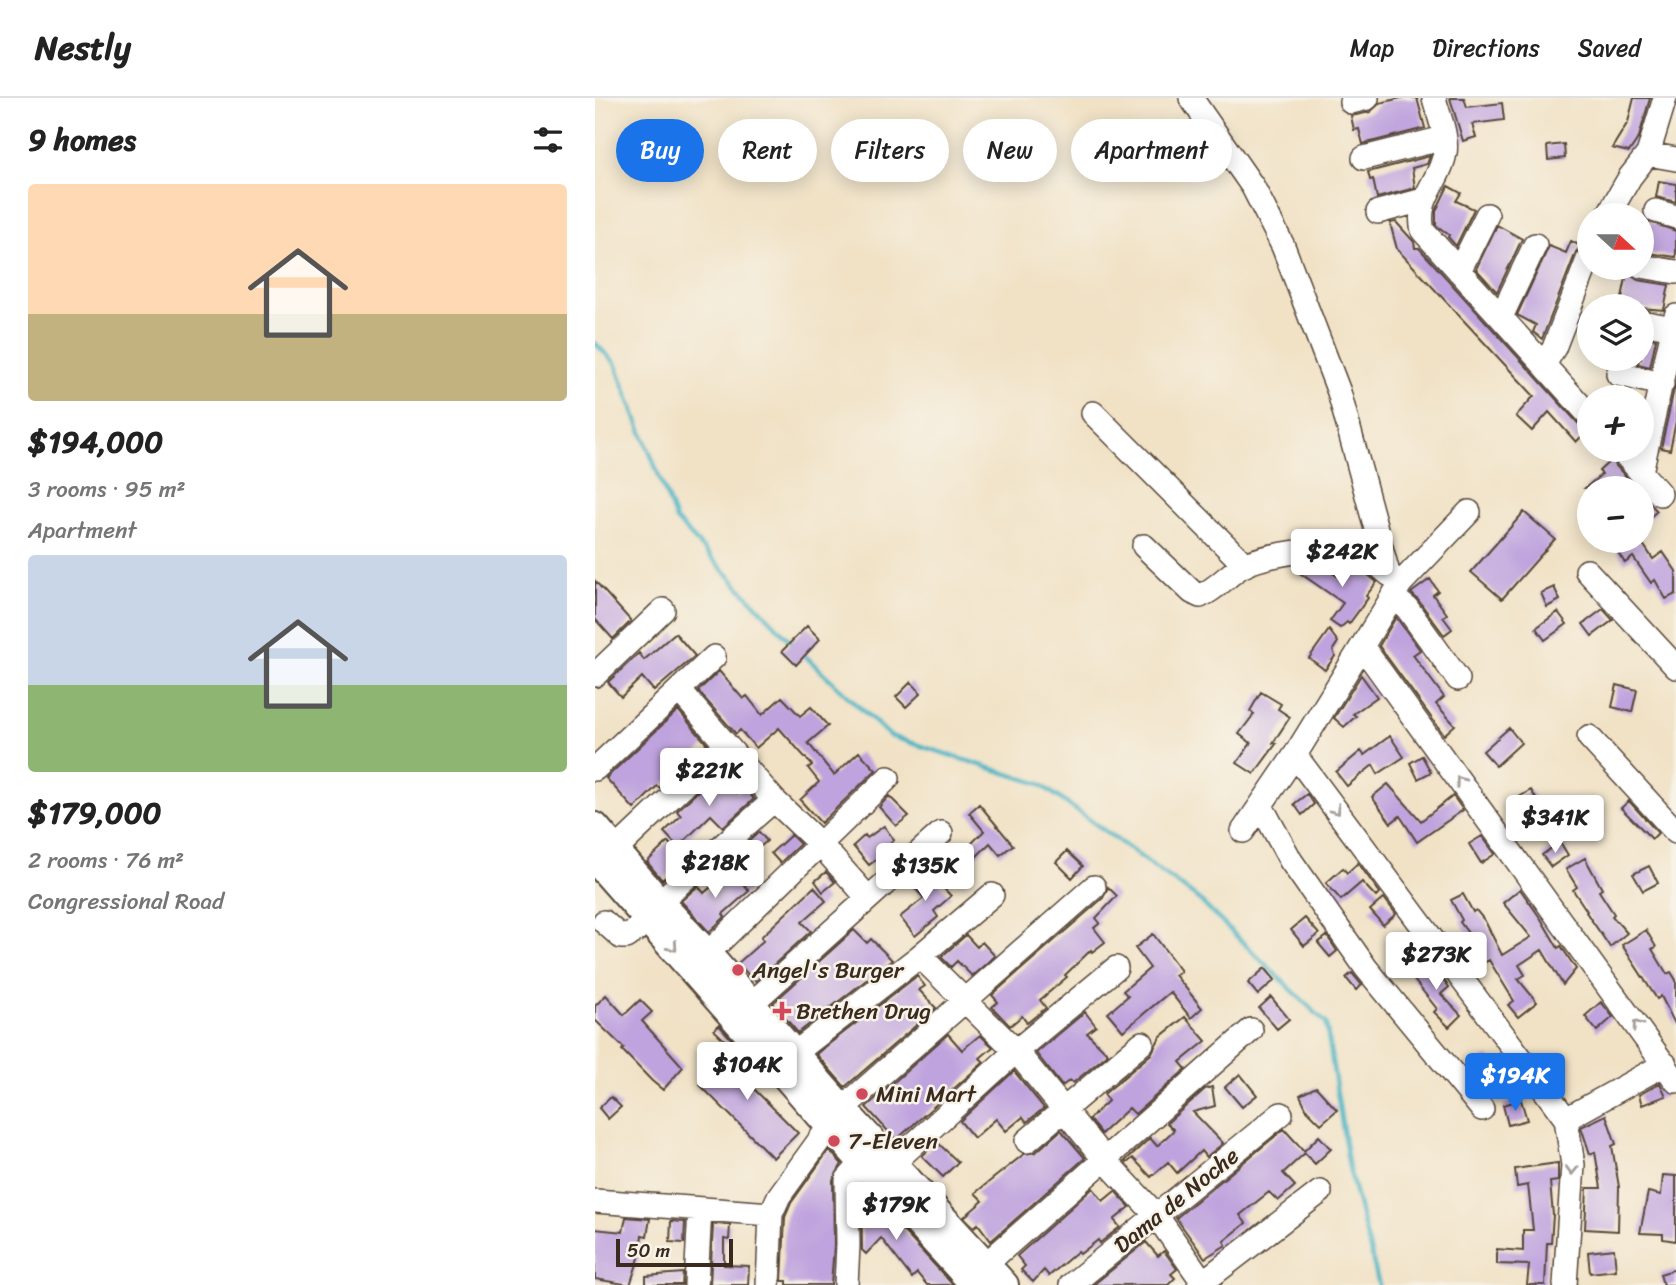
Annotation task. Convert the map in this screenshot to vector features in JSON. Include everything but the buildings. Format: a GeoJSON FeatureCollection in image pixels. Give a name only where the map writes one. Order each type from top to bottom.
{"type":"FeatureCollection","features":[{"type":"Feature","properties":{"kind":"main road"},"geometry":{"type":"LineString","coordinates":[[595,827],[601,861],[654,911],[708,954],[795,1053],[836,1117]]}},
{"type":"Feature","properties":{"kind":"main road"},"geometry":{"type":"LineString","coordinates":[[654,911],[878,1167],[981,1274],[1004,1285]]}},
{"type":"Feature","properties":{"kind":"street"},"geometry":{"type":"LineString","coordinates":[[1191,98],[1253,187],[1283,246],[1339,392],[1394,585],[1407,608],[1458,679]]}},
{"type":"Feature","properties":{"kind":"street"},"geometry":{"type":"LineString","coordinates":[[1434,98],[1445,152],[1423,200],[1420,217],[1423,231],[1577,402]]}},
{"type":"Feature","properties":{"kind":"street"},"geometry":{"type":"LineString","coordinates":[[1615,203],[1648,154],[1665,98]]}},
{"type":"Feature","properties":{"kind":"street"},"geometry":{"type":"LineString","coordinates":[[1364,158],[1444,138]]}},
{"type":"Feature","properties":{"kind":"street"},"geometry":{"type":"LineString","coordinates":[[1648,154],[1676,159]]}},
{"type":"Feature","properties":{"kind":"street"},"geometry":{"type":"LineString","coordinates":[[1378,212],[1423,200]]}},
{"type":"Feature","properties":{"kind":"street"},"geometry":{"type":"LineString","coordinates":[[1459,271],[1487,215]]}},
{"type":"Feature","properties":{"kind":"street"},"geometry":{"type":"LineString","coordinates":[[1501,317],[1535,244]]}},
{"type":"Feature","properties":{"kind":"street"},"geometry":{"type":"LineString","coordinates":[[1654,268],[1676,272]]}},
{"type":"Feature","properties":{"kind":"street"},"geometry":{"type":"LineString","coordinates":[[1544,365],[1555,348],[1580,280]]}},
{"type":"Feature","properties":{"kind":"street"},"geometry":{"type":"LineString","coordinates":[[1641,472],[1675,322],[1654,321]]}},
{"type":"Feature","properties":{"kind":"street"},"geometry":{"type":"LineString","coordinates":[[1618,374],[1662,384]]}},
{"type":"Feature","properties":{"kind":"street"},"geometry":{"type":"LineString","coordinates":[[1093,413],[1245,565]]}},
{"type":"Feature","properties":{"kind":"street"},"geometry":{"type":"LineString","coordinates":[[1632,462],[1660,494]]}},
{"type":"Feature","properties":{"kind":"street"},"geometry":{"type":"LineString","coordinates":[[1243,831],[1295,755],[1361,646],[1394,585],[1469,512]]}},
{"type":"Feature","properties":{"kind":"street"},"geometry":{"type":"LineString","coordinates":[[1144,546],[1199,596],[1208,593],[1245,565],[1300,551],[1358,551],[1394,585]]}},
{"type":"Feature","properties":{"kind":"street"},"geometry":{"type":"LineString","coordinates":[[1587,571],[1676,667]]}},
{"type":"Feature","properties":{"kind":"street"},"geometry":{"type":"LineString","coordinates":[[595,676],[663,610]]}},
{"type":"Feature","properties":{"kind":"street"},"geometry":{"type":"LineString","coordinates":[[1361,646],[1671,1073],[1566,1119]]}},
{"type":"Feature","properties":{"kind":"street"},"geometry":{"type":"LineString","coordinates":[[595,769],[714,657]]}},
{"type":"Feature","properties":{"kind":"street"},"geometry":{"type":"LineString","coordinates":[[679,691],[775,800],[820,844],[868,898]]}},
{"type":"Feature","properties":{"kind":"street"},"geometry":{"type":"LineString","coordinates":[[1589,737],[1676,832]]}},
{"type":"Feature","properties":{"kind":"street"},"geometry":{"type":"LineString","coordinates":[[601,861],[726,745]]}},
{"type":"Feature","properties":{"kind":"street"},"geometry":{"type":"LineString","coordinates":[[1295,755],[1566,1119],[1573,1165],[1565,1285]]}},
{"type":"Feature","properties":{"kind":"street"},"geometry":{"type":"LineString","coordinates":[[708,954],[888,778]]}},
{"type":"Feature","properties":{"kind":"street"},"geometry":{"type":"LineString","coordinates":[[598,915],[621,937],[627,937],[775,800]]}},
{"type":"Feature","properties":{"kind":"street"},"geometry":{"type":"LineString","coordinates":[[1261,806],[1290,861],[1366,968],[1482,1109]]}},
{"type":"Feature","properties":{"kind":"street"},"geometry":{"type":"LineString","coordinates":[[751,1004],[941,833]]}},
{"type":"Feature","properties":{"kind":"street"},"geometry":{"type":"LineString","coordinates":[[768,1285],[771,1214],[779,1196],[836,1117],[1094,887]]}},
{"type":"Feature","properties":{"kind":"street"},"geometry":{"type":"LineString","coordinates":[[795,1053],[920,956],[992,895]]}},
{"type":"Feature","properties":{"kind":"street"},"geometry":{"type":"LineString","coordinates":[[920,956],[1016,1051],[1104,1159],[1156,1215],[1202,1284],[1320,1192]]}},
{"type":"Feature","properties":{"kind":"street"},"geometry":{"type":"LineString","coordinates":[[846,1285],[848,1180],[878,1167],[1116,968]]}},
{"type":"Feature","properties":{"kind":"street"},"geometry":{"type":"LineString","coordinates":[[981,1274],[1104,1159],[1251,1030]]}},
{"type":"Feature","properties":{"kind":"street"},"geometry":{"type":"LineString","coordinates":[[1027,1141],[1142,1043]]}},
{"type":"Feature","properties":{"kind":"street","name":"Dama de Noche"},"geometry":{"type":"LineString","coordinates":[[1071,1285],[1281,1114]]}},
{"type":"Feature","properties":{"kind":"street"},"geometry":{"type":"LineString","coordinates":[[595,1201],[771,1214]]}},
{"type":"Feature","properties":{"kind":"street"},"geometry":{"type":"LineString","coordinates":[[696,1285],[699,1209]]}},
{"type":"Feature","properties":{"kind":"waterway"},"geometry":{"type":"LineString","coordinates":[[595,343],[615,363],[676,520],[795,646]]}},
{"type":"Feature","properties":{"kind":"waterway"},"geometry":{"type":"LineString","coordinates":[[801,652],[890,736],[1040,784],[1196,897],[1326,1023],[1349,1168],[1379,1285]]}},
{"type":"Feature","properties":{"kind":"place","name":"Angel's Burger"},"geometry":{"type":"Point","coordinates":[738,970]}},
{"type":"Feature","properties":{"kind":"place","name":"Brethen Drug"},"geometry":{"type":"Point","coordinates":[782,1011]}},
{"type":"Feature","properties":{"kind":"place","name":"Mini Mart"},"geometry":{"type":"Point","coordinates":[862,1094]}},
{"type":"Feature","properties":{"kind":"place","name":"7-Eleven"},"geometry":{"type":"Point","coordinates":[834,1141]}}]}
